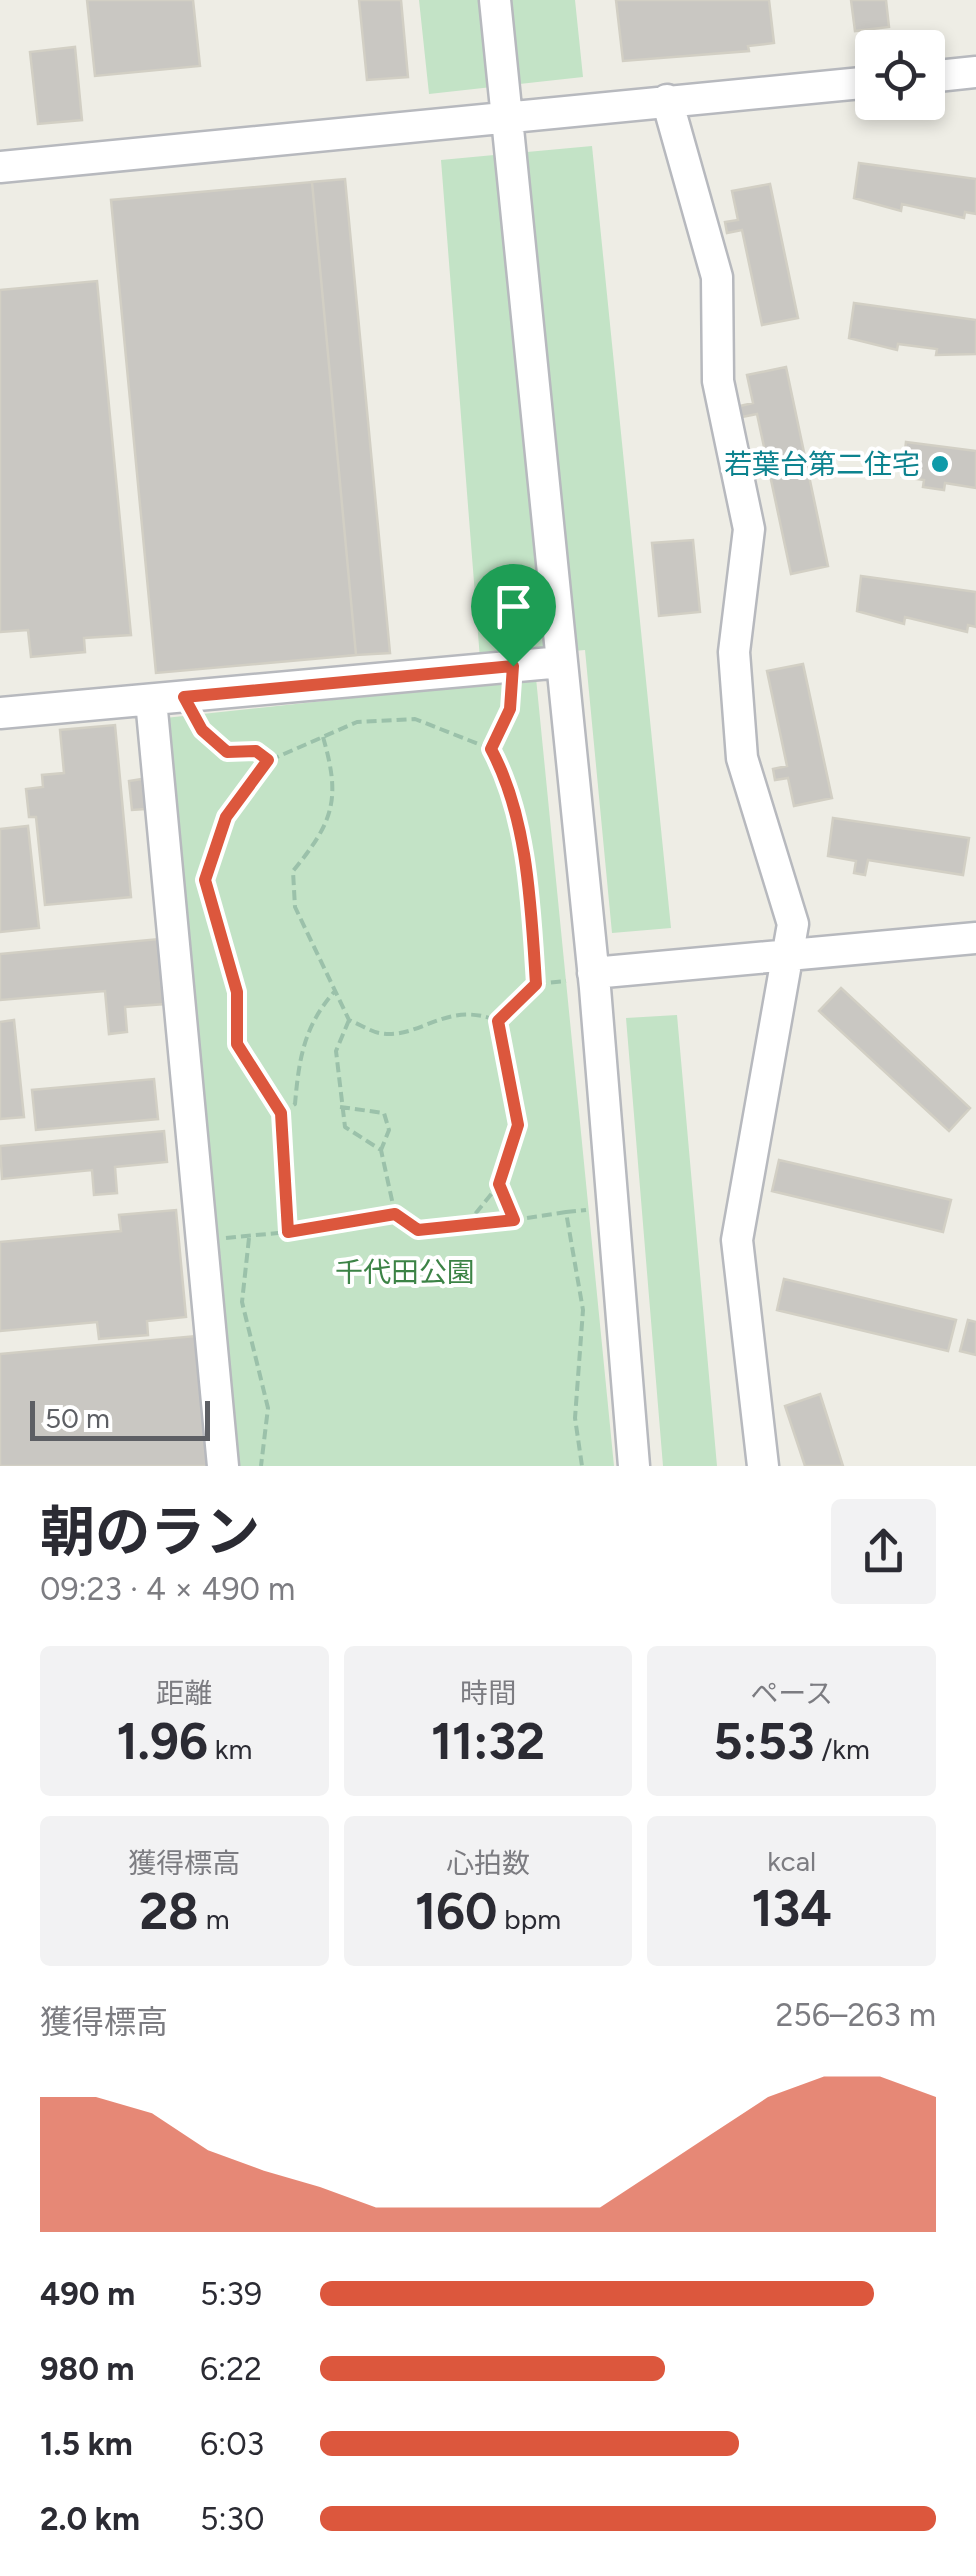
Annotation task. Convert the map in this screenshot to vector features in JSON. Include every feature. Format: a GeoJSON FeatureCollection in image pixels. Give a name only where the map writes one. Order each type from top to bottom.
{"type":"FeatureCollection","features":[{"type":"Feature","properties":{"kind":"street"},"geometry":{"type":"LineString","coordinates":[[495,0],[593,973],[634,1466]]}},
{"type":"Feature","properties":{"kind":"street"},"geometry":{"type":"LineString","coordinates":[[945,75],[976,72]]}},
{"type":"Feature","properties":{"kind":"street"},"geometry":{"type":"LineString","coordinates":[[0,167],[855,83]]}},
{"type":"Feature","properties":{"kind":"street"},"geometry":{"type":"LineString","coordinates":[[667,100],[716,277],[718,381],[749,528],[734,652],[742,758],[794,924],[737,1240],[763,1466]]}},
{"type":"Feature","properties":{"kind":"street"},"geometry":{"type":"LineString","coordinates":[[0,713],[562,662]]}},
{"type":"Feature","properties":{"kind":"street"},"geometry":{"type":"LineString","coordinates":[[151,700],[223,1466]]}},
{"type":"Feature","properties":{"kind":"street"},"geometry":{"type":"LineString","coordinates":[[593,973],[976,938]]}},
{"type":"Feature","properties":{"kind":"path"},"geometry":{"type":"LineString","coordinates":[[491,749],[510,709],[513,666]]}},
{"type":"Feature","properties":{"kind":"path"},"geometry":{"type":"LineString","coordinates":[[184,697],[202,730],[227,752],[256,751],[268,760]]}},
{"type":"Feature","properties":{"kind":"path"},"geometry":{"type":"LineString","coordinates":[[288,1232],[281,1113],[237,1044],[237,992],[205,880],[226,817],[268,760],[357,722],[415,719],[491,749],[511,786],[532,920],[536,984],[498,1021]]}},
{"type":"Feature","properties":{"kind":"path"},"geometry":{"type":"LineString","coordinates":[[323,737],[335,778],[331,814],[324,834],[294,871],[295,908],[350,1020],[382,1034],[450,1014],[482,1014],[498,1021]]}},
{"type":"Feature","properties":{"kind":"path"},"geometry":{"type":"LineString","coordinates":[[281,1113],[295,1104],[304,1038],[314,1015],[335,991]]}},
{"type":"Feature","properties":{"kind":"path"},"geometry":{"type":"LineString","coordinates":[[350,1020],[336,1050],[340,1107],[345,1127],[362,1142],[381,1150]]}},
{"type":"Feature","properties":{"kind":"path"},"geometry":{"type":"LineString","coordinates":[[466,1225],[499,1184],[518,1125],[498,1021]]}},
{"type":"Feature","properties":{"kind":"path"},"geometry":{"type":"LineString","coordinates":[[340,1107],[384,1113],[389,1130],[381,1150],[395,1214],[418,1230],[566,1212],[583,1310],[575,1418],[582,1466]]}},
{"type":"Feature","properties":{"kind":"path"},"geometry":{"type":"LineString","coordinates":[[499,1184],[514,1220]]}},
{"type":"Feature","properties":{"kind":"path"},"geometry":{"type":"LineString","coordinates":[[261,1466],[268,1408],[242,1302],[249,1238],[395,1214]]}},
{"type":"Feature","properties":{"kind":"green space"},"geometry":{"type":"Polygon","coordinates":[[[419,0],[575,0],[583,77],[429,94],[419,0]]]}},
{"type":"Feature","properties":{"kind":"green space"},"geometry":{"type":"Polygon","coordinates":[[[592,146],[671,928],[612,933],[585,650],[480,659],[441,160],[592,146]]]}},
{"type":"Feature","properties":{"kind":"green space","name":"千代田公園"},"geometry":{"type":"Polygon","coordinates":[[[536,678],[614,1466],[233,1466],[165,718],[536,678]]]}},
{"type":"Feature","properties":{"kind":"green space"},"geometry":{"type":"Polygon","coordinates":[[[677,1015],[717,1466],[663,1466],[626,1018],[677,1015]]]}},
{"type":"Feature","properties":{"kind":"building"},"geometry":{"type":"Polygon","coordinates":[[[87,0],[193,0],[200,66],[95,76],[87,0]]]}},
{"type":"Feature","properties":{"kind":"building"},"geometry":{"type":"Polygon","coordinates":[[[359,0],[401,0],[408,77],[367,80],[359,0]]]}},
{"type":"Feature","properties":{"kind":"building"},"geometry":{"type":"Polygon","coordinates":[[[616,0],[769,0],[774,43],[748,46],[749,51],[623,61],[616,0]]]}},
{"type":"Feature","properties":{"kind":"building"},"geometry":{"type":"Polygon","coordinates":[[[851,0],[886,0],[889,27],[855,31],[851,0]]]}},
{"type":"Feature","properties":{"kind":"building"},"geometry":{"type":"Polygon","coordinates":[[[75,47],[82,120],[38,124],[30,52],[75,47]]]}},
{"type":"Feature","properties":{"kind":"building"},"geometry":{"type":"Polygon","coordinates":[[[859,163],[976,179],[976,214],[965,212],[964,218],[902,204],[901,211],[854,198],[859,163]]]}},
{"type":"Feature","properties":{"kind":"building"},"geometry":{"type":"Polygon","coordinates":[[[345,179],[390,653],[356,655],[312,182],[345,179]]]}},
{"type":"Feature","properties":{"kind":"building"},"geometry":{"type":"Polygon","coordinates":[[[312,182],[356,655],[156,673],[111,200],[312,182]]]}},
{"type":"Feature","properties":{"kind":"building"},"geometry":{"type":"Polygon","coordinates":[[[770,184],[798,318],[762,325],[742,230],[727,233],[725,222],[738,220],[732,191],[770,184]]]}},
{"type":"Feature","properties":{"kind":"building"},"geometry":{"type":"Polygon","coordinates":[[[97,281],[131,635],[84,638],[85,652],[31,657],[28,630],[0,632],[0,290],[97,281]]]}},
{"type":"Feature","properties":{"kind":"building"},"geometry":{"type":"Polygon","coordinates":[[[854,303],[976,320],[976,354],[936,355],[937,349],[898,344],[897,350],[849,338],[854,303]]]}},
{"type":"Feature","properties":{"kind":"building"},"geometry":{"type":"Polygon","coordinates":[[[786,367],[828,566],[791,574],[757,414],[742,417],[740,406],[753,403],[747,375],[786,367]]]}},
{"type":"Feature","properties":{"kind":"building","name":"若葉台第二住宅"},"geometry":{"type":"Polygon","coordinates":[[[906,442],[976,451],[976,488],[945,483],[944,490],[923,487],[924,480],[902,477],[906,442]]]}},
{"type":"Feature","properties":{"kind":"building"},"geometry":{"type":"Polygon","coordinates":[[[693,540],[700,612],[659,616],[652,543],[693,540]]]}},
{"type":"Feature","properties":{"kind":"building"},"geometry":{"type":"Polygon","coordinates":[[[861,576],[976,592],[976,627],[968,625],[967,632],[905,617],[904,624],[857,611],[861,576]]]}},
{"type":"Feature","properties":{"kind":"building"},"geometry":{"type":"Polygon","coordinates":[[[803,664],[832,798],[794,806],[788,778],[775,780],[773,769],[787,766],[767,671],[803,664]]]}},
{"type":"Feature","properties":{"kind":"building"},"geometry":{"type":"Polygon","coordinates":[[[115,725],[131,897],[45,905],[36,817],[29,817],[26,789],[43,787],[42,775],[64,773],[60,730],[115,725]]]}},
{"type":"Feature","properties":{"kind":"building"},"geometry":{"type":"Polygon","coordinates":[[[142,779],[145,809],[132,810],[129,781],[142,779]]]}},
{"type":"Feature","properties":{"kind":"building"},"geometry":{"type":"Polygon","coordinates":[[[833,818],[969,838],[963,875],[868,860],[865,875],[854,873],[856,861],[828,856],[833,818]]]}},
{"type":"Feature","properties":{"kind":"building"},"geometry":{"type":"Polygon","coordinates":[[[28,826],[39,928],[0,932],[0,829],[28,826]]]}},
{"type":"Feature","properties":{"kind":"building"},"geometry":{"type":"Polygon","coordinates":[[[159,939],[165,1004],[125,1007],[127,1032],[109,1034],[105,991],[0,1000],[0,954],[159,939]]]}},
{"type":"Feature","properties":{"kind":"building"},"geometry":{"type":"Polygon","coordinates":[[[841,988],[970,1108],[949,1131],[819,1011],[841,988]]]}},
{"type":"Feature","properties":{"kind":"building"},"geometry":{"type":"Polygon","coordinates":[[[14,1020],[24,1117],[0,1119],[0,1022],[14,1020]]]}},
{"type":"Feature","properties":{"kind":"building"},"geometry":{"type":"Polygon","coordinates":[[[154,1079],[158,1119],[36,1130],[32,1090],[154,1079]]]}},
{"type":"Feature","properties":{"kind":"building"},"geometry":{"type":"Polygon","coordinates":[[[164,1131],[167,1162],[115,1167],[117,1193],[94,1195],[92,1170],[2,1179],[0,1146],[164,1131]]]}},
{"type":"Feature","properties":{"kind":"building"},"geometry":{"type":"Polygon","coordinates":[[[779,1160],[951,1200],[943,1232],[772,1191],[779,1160]]]}},
{"type":"Feature","properties":{"kind":"building"},"geometry":{"type":"Polygon","coordinates":[[[176,1210],[186,1317],[147,1321],[148,1335],[99,1339],[97,1322],[0,1331],[0,1242],[121,1231],[119,1215],[176,1210]]]}},
{"type":"Feature","properties":{"kind":"building"},"geometry":{"type":"Polygon","coordinates":[[[784,1279],[956,1320],[948,1351],[777,1310],[784,1279]]]}},
{"type":"Feature","properties":{"kind":"building"},"geometry":{"type":"Polygon","coordinates":[[[968,1320],[976,1322],[976,1355],[960,1351],[968,1320]]]}},
{"type":"Feature","properties":{"kind":"building"},"geometry":{"type":"Polygon","coordinates":[[[196,1336],[208,1466],[0,1466],[0,1354],[196,1336]]]}},
{"type":"Feature","properties":{"kind":"building"},"geometry":{"type":"Polygon","coordinates":[[[820,1394],[843,1466],[805,1466],[785,1406],[820,1394]]]}},
{"type":"Feature","properties":{"kind":"place","name":"若葉台第二住宅"},"geometry":{"type":"Point","coordinates":[940,464]}},
{"type":"Feature","properties":{"kind":"route"},"geometry":{"type":"LineString","coordinates":[[513,666],[510,709],[491,749],[511,786],[532,920],[536,984],[498,1021],[518,1125],[499,1184],[514,1220],[418,1230],[395,1214],[288,1232],[281,1113],[237,1044],[237,992],[205,880],[226,817],[268,760],[256,751],[227,752],[202,730],[184,697],[513,666]]}}]}
